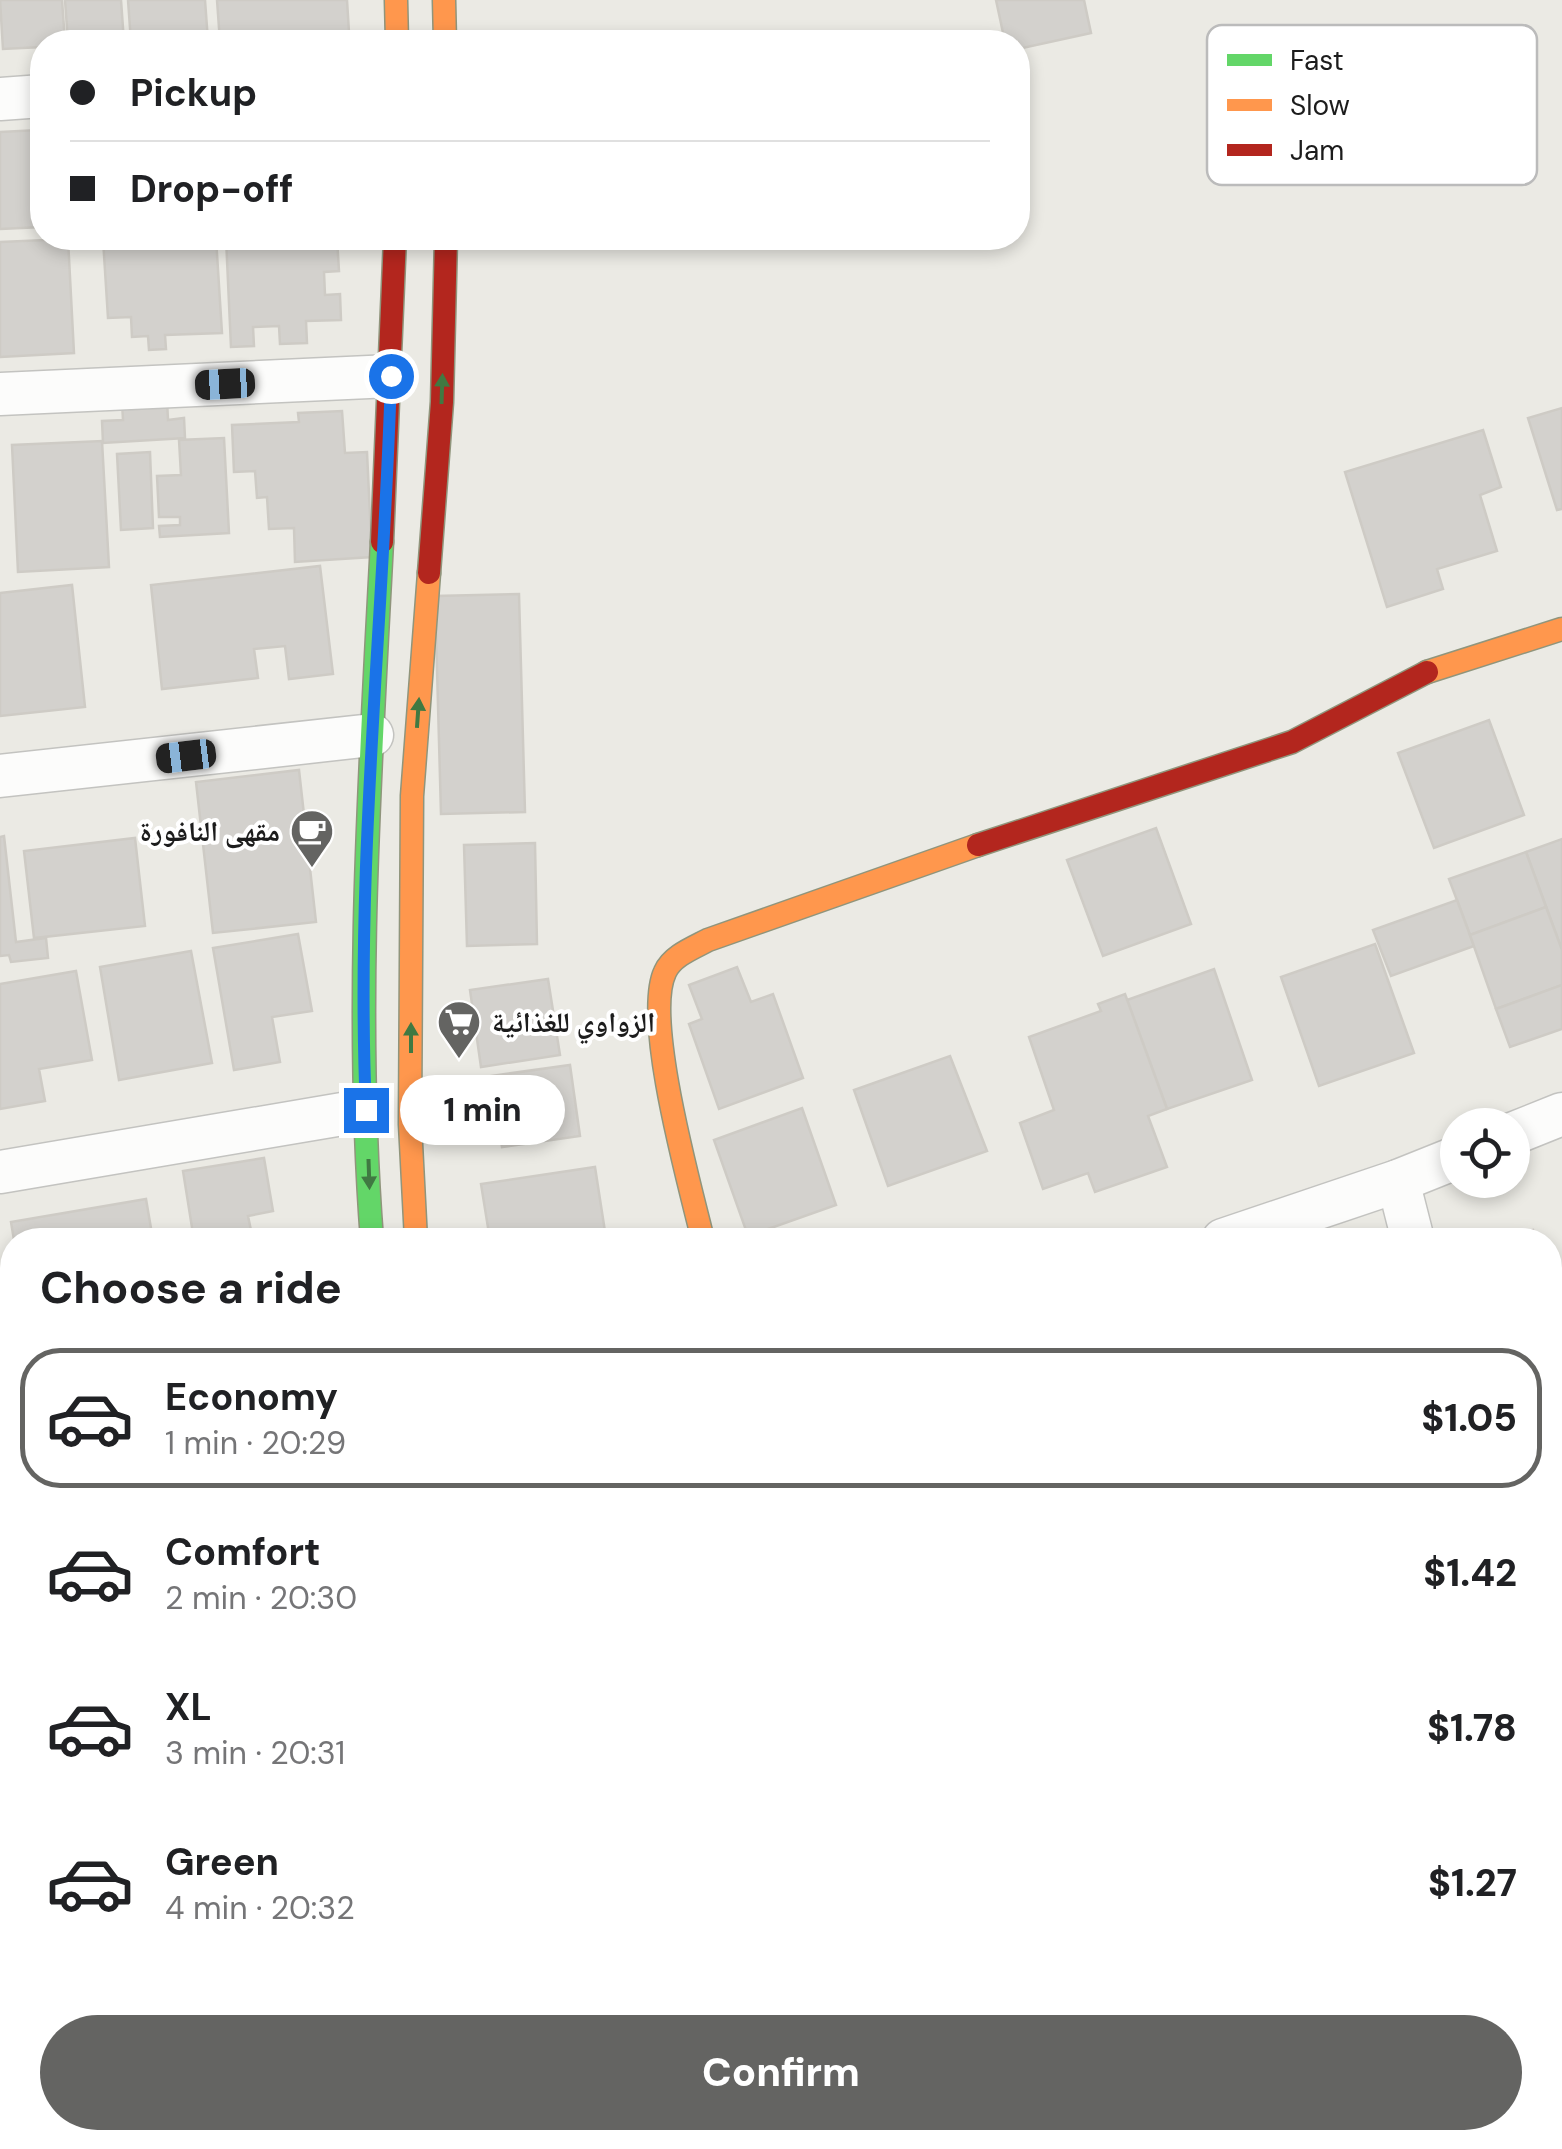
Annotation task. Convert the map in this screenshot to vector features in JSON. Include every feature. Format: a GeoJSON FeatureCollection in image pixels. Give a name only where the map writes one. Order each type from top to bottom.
{"type":"FeatureCollection","features":[{"type":"Feature","properties":{"kind":"street"},"geometry":{"type":"LineString","coordinates":[[396,0],[397,30]]}},
{"type":"Feature","properties":{"kind":"street"},"geometry":{"type":"LineString","coordinates":[[444,0],[445,30]]}},
{"type":"Feature","properties":{"kind":"street"},"geometry":{"type":"LineString","coordinates":[[0,99],[30,97]]}},
{"type":"Feature","properties":{"kind":"street"},"geometry":{"type":"LineString","coordinates":[[371,1228],[363,1042],[372,735],[395,250]]}},
{"type":"Feature","properties":{"kind":"street"},"geometry":{"type":"LineString","coordinates":[[415,1228],[410,1124],[412,796],[442,402],[446,250]]}},
{"type":"Feature","properties":{"kind":"street"},"geometry":{"type":"LineString","coordinates":[[0,394],[391,376]]}},
{"type":"Feature","properties":{"kind":"street"},"geometry":{"type":"LineString","coordinates":[[700,1228],[665,1061],[659,992],[664,974],[679,955],[708,940],[948,855],[1292,742],[1414,676],[1562,628]]}},
{"type":"Feature","properties":{"kind":"street"},"geometry":{"type":"LineString","coordinates":[[0,776],[372,735]]}},
{"type":"Feature","properties":{"kind":"street"},"geometry":{"type":"LineString","coordinates":[[0,1172],[366,1110]]}},
{"type":"Feature","properties":{"kind":"street"},"geometry":{"type":"LineString","coordinates":[[1530,1127],[1562,1114]]}},
{"type":"Feature","properties":{"kind":"street"},"geometry":{"type":"LineString","coordinates":[[1258,1228],[1440,1163]]}},
{"type":"Feature","properties":{"kind":"street"},"geometry":{"type":"LineString","coordinates":[[1398,1180],[1410,1228]]}},
{"type":"Feature","properties":{"kind":"building"},"geometry":{"type":"Polygon","coordinates":[[[0,0],[62,0],[64,30],[30,30],[30,48],[3,49],[0,0]]]}},
{"type":"Feature","properties":{"kind":"building"},"geometry":{"type":"Polygon","coordinates":[[[65,0],[121,0],[123,30],[67,30],[65,0]]]}},
{"type":"Feature","properties":{"kind":"building"},"geometry":{"type":"Polygon","coordinates":[[[128,0],[205,0],[207,30],[130,30],[128,0]]]}},
{"type":"Feature","properties":{"kind":"building"},"geometry":{"type":"Polygon","coordinates":[[[217,0],[347,0],[349,30],[219,30],[217,0]]]}},
{"type":"Feature","properties":{"kind":"building"},"geometry":{"type":"Polygon","coordinates":[[[996,0],[1084,0],[1091,33],[1030,46],[1030,30],[1002,30],[996,0]]]}},
{"type":"Feature","properties":{"kind":"building"},"geometry":{"type":"Polygon","coordinates":[[[30,130],[30,228],[0,229],[0,132],[30,130]]]}},
{"type":"Feature","properties":{"kind":"building"},"geometry":{"type":"Polygon","coordinates":[[[30,241],[30,250],[69,250],[74,353],[0,357],[0,242],[30,241]]]}},
{"type":"Feature","properties":{"kind":"building"},"geometry":{"type":"Polygon","coordinates":[[[104,250],[217,250],[222,333],[165,335],[166,349],[149,350],[148,336],[132,337],[131,317],[108,318],[104,250]]]}},
{"type":"Feature","properties":{"kind":"building"},"geometry":{"type":"Polygon","coordinates":[[[227,250],[338,250],[339,271],[324,272],[325,295],[340,294],[341,320],[306,321],[307,343],[280,344],[279,326],[253,327],[254,346],[231,347],[227,250]]]}},
{"type":"Feature","properties":{"kind":"building"},"geometry":{"type":"Polygon","coordinates":[[[167,400],[168,420],[184,418],[185,438],[103,443],[102,421],[123,420],[122,402],[167,400]]]}},
{"type":"Feature","properties":{"kind":"building"},"geometry":{"type":"Polygon","coordinates":[[[1562,408],[1562,509],[1557,510],[1528,418],[1562,408]]]}},
{"type":"Feature","properties":{"kind":"building"},"geometry":{"type":"Polygon","coordinates":[[[342,411],[345,453],[367,452],[372,557],[295,562],[294,528],[269,529],[267,497],[257,498],[255,471],[234,472],[232,425],[299,422],[298,413],[342,411]]]}},
{"type":"Feature","properties":{"kind":"building"},"geometry":{"type":"Polygon","coordinates":[[[1483,430],[1501,487],[1480,495],[1497,551],[1437,569],[1443,589],[1387,607],[1345,472],[1483,430]]]}},
{"type":"Feature","properties":{"kind":"building"},"geometry":{"type":"Polygon","coordinates":[[[224,438],[229,533],[160,537],[159,526],[180,525],[180,517],[159,517],[157,476],[181,475],[179,440],[224,438]]]}},
{"type":"Feature","properties":{"kind":"building"},"geometry":{"type":"Polygon","coordinates":[[[102,441],[109,567],[18,572],[12,445],[102,441]]]}},
{"type":"Feature","properties":{"kind":"building"},"geometry":{"type":"Polygon","coordinates":[[[150,452],[153,528],[121,530],[117,454],[150,452]]]}},
{"type":"Feature","properties":{"kind":"building"},"geometry":{"type":"Polygon","coordinates":[[[320,566],[333,674],[289,679],[285,646],[254,649],[258,678],[162,689],[151,585],[320,566]]]}},
{"type":"Feature","properties":{"kind":"building"},"geometry":{"type":"Polygon","coordinates":[[[72,585],[85,707],[0,716],[0,593],[72,585]]]}},
{"type":"Feature","properties":{"kind":"building"},"geometry":{"type":"Polygon","coordinates":[[[519,594],[525,812],[441,814],[435,596],[519,594]]]}},
{"type":"Feature","properties":{"kind":"building"},"geometry":{"type":"Polygon","coordinates":[[[1489,720],[1524,815],[1434,848],[1398,753],[1489,720]]]}},
{"type":"Feature","properties":{"kind":"building"},"geometry":{"type":"Polygon","coordinates":[[[299,770],[316,922],[213,933],[196,782],[299,770]]]}},
{"type":"Feature","properties":{"kind":"building"},"geometry":{"type":"Polygon","coordinates":[[[1156,828],[1191,924],[1103,956],[1067,860],[1156,828]]]}},
{"type":"Feature","properties":{"kind":"building"},"geometry":{"type":"Polygon","coordinates":[[[4,836],[16,942],[46,938],[48,958],[11,962],[9,955],[0,956],[0,837],[4,836]]]}},
{"type":"Feature","properties":{"kind":"building"},"geometry":{"type":"Polygon","coordinates":[[[135,838],[145,926],[34,938],[24,851],[135,838]]]}},
{"type":"Feature","properties":{"kind":"building"},"geometry":{"type":"Polygon","coordinates":[[[1562,839],[1562,950],[1526,852],[1562,839]]]}},
{"type":"Feature","properties":{"kind":"building"},"geometry":{"type":"Polygon","coordinates":[[[535,843],[537,944],[467,946],[464,845],[535,843]]]}},
{"type":"Feature","properties":{"kind":"building"},"geometry":{"type":"Polygon","coordinates":[[[1526,852],[1546,907],[1470,935],[1449,879],[1526,852]]]}},
{"type":"Feature","properties":{"kind":"building"},"geometry":{"type":"Polygon","coordinates":[[[1457,900],[1474,946],[1391,976],[1373,930],[1457,900]]]}},
{"type":"Feature","properties":{"kind":"building"},"geometry":{"type":"Polygon","coordinates":[[[1546,907],[1562,950],[1562,985],[1496,1009],[1470,935],[1546,907]]]}},
{"type":"Feature","properties":{"kind":"building"},"geometry":{"type":"Polygon","coordinates":[[[298,934],[312,1011],[272,1017],[280,1062],[234,1070],[213,948],[298,934]]]}},
{"type":"Feature","properties":{"kind":"building"},"geometry":{"type":"Polygon","coordinates":[[[1375,944],[1414,1053],[1319,1086],[1281,977],[1375,944]]]}},
{"type":"Feature","properties":{"kind":"building"},"geometry":{"type":"Polygon","coordinates":[[[191,951],[212,1063],[119,1080],[100,967],[191,951]]]}},
{"type":"Feature","properties":{"kind":"building"},"geometry":{"type":"Polygon","coordinates":[[[737,967],[751,1002],[773,994],[803,1078],[719,1109],[689,1024],[702,1019],[689,985],[737,967]]]}},
{"type":"Feature","properties":{"kind":"building"},"geometry":{"type":"Polygon","coordinates":[[[1214,969],[1252,1080],[1167,1109],[1127,1000],[1214,969]]]}},
{"type":"Feature","properties":{"kind":"building"},"geometry":{"type":"Polygon","coordinates":[[[76,971],[92,1060],[39,1069],[45,1101],[0,1109],[0,984],[76,971]]]}},
{"type":"Feature","properties":{"kind":"building"},"geometry":{"type":"Polygon","coordinates":[[[548,979],[560,1055],[481,1067],[470,990],[548,979]]]}},
{"type":"Feature","properties":{"kind":"building"},"geometry":{"type":"Polygon","coordinates":[[[1562,985],[1562,1029],[1510,1047],[1496,1009],[1562,985]]]}},
{"type":"Feature","properties":{"kind":"building"},"geometry":{"type":"Polygon","coordinates":[[[1125,994],[1167,1109],[1148,1116],[1167,1167],[1095,1192],[1088,1173],[1043,1189],[1020,1123],[1054,1110],[1029,1037],[1101,1011],[1098,1004],[1125,994]]]}},
{"type":"Feature","properties":{"kind":"building"},"geometry":{"type":"Polygon","coordinates":[[[950,1056],[987,1151],[888,1186],[854,1090],[950,1056]]]}},
{"type":"Feature","properties":{"kind":"building"},"geometry":{"type":"Polygon","coordinates":[[[570,1065],[580,1136],[502,1147],[491,1076],[570,1065]]]}},
{"type":"Feature","properties":{"kind":"building"},"geometry":{"type":"Polygon","coordinates":[[[802,1108],[836,1205],[771,1228],[745,1228],[714,1140],[802,1108]]]}},
{"type":"Feature","properties":{"kind":"building"},"geometry":{"type":"Polygon","coordinates":[[[264,1158],[273,1211],[248,1216],[250,1228],[192,1228],[183,1171],[264,1158]]]}},
{"type":"Feature","properties":{"kind":"building"},"geometry":{"type":"Polygon","coordinates":[[[595,1167],[604,1228],[488,1228],[481,1184],[595,1167]]]}},
{"type":"Feature","properties":{"kind":"building"},"geometry":{"type":"Polygon","coordinates":[[[146,1199],[151,1228],[12,1228],[11,1222],[146,1199]]]}},
{"type":"Feature","properties":{"kind":"traffic: fast"},"geometry":{"type":"LineString","coordinates":[[371,1228],[364,978],[382,542]]}},
{"type":"Feature","properties":{"kind":"traffic: slow"},"geometry":{"type":"LineString","coordinates":[[396,0],[397,30]]}},
{"type":"Feature","properties":{"kind":"traffic: slow"},"geometry":{"type":"LineString","coordinates":[[444,0],[445,30]]}},
{"type":"Feature","properties":{"kind":"traffic: slow"},"geometry":{"type":"LineString","coordinates":[[415,1228],[410,1124],[412,796],[429,573]]}},
{"type":"Feature","properties":{"kind":"traffic: slow"},"geometry":{"type":"LineString","coordinates":[[1427,672],[1562,629]]}},
{"type":"Feature","properties":{"kind":"traffic: slow"},"geometry":{"type":"LineString","coordinates":[[700,1228],[664,1063],[660,995],[668,966],[708,940],[978,845]]}},
{"type":"Feature","properties":{"kind":"traffic: jam"},"geometry":{"type":"LineString","coordinates":[[382,542],[394,250]]}},
{"type":"Feature","properties":{"kind":"traffic: jam"},"geometry":{"type":"LineString","coordinates":[[429,573],[442,402],[446,250]]}},
{"type":"Feature","properties":{"kind":"traffic: jam"},"geometry":{"type":"LineString","coordinates":[[978,845],[1292,742],[1427,672]]}},
{"type":"Feature","properties":{"kind":"place","name":"مقهى النافورة"},"geometry":{"type":"Point","coordinates":[312,869]}},
{"type":"Feature","properties":{"kind":"place","name":"الزواوي للغذائية"},"geometry":{"type":"Point","coordinates":[459,1060]}},
{"type":"Feature","properties":{"kind":"route"},"geometry":{"type":"LineString","coordinates":[[366,1110],[363,1042],[369,776],[391,376]]}}]}
